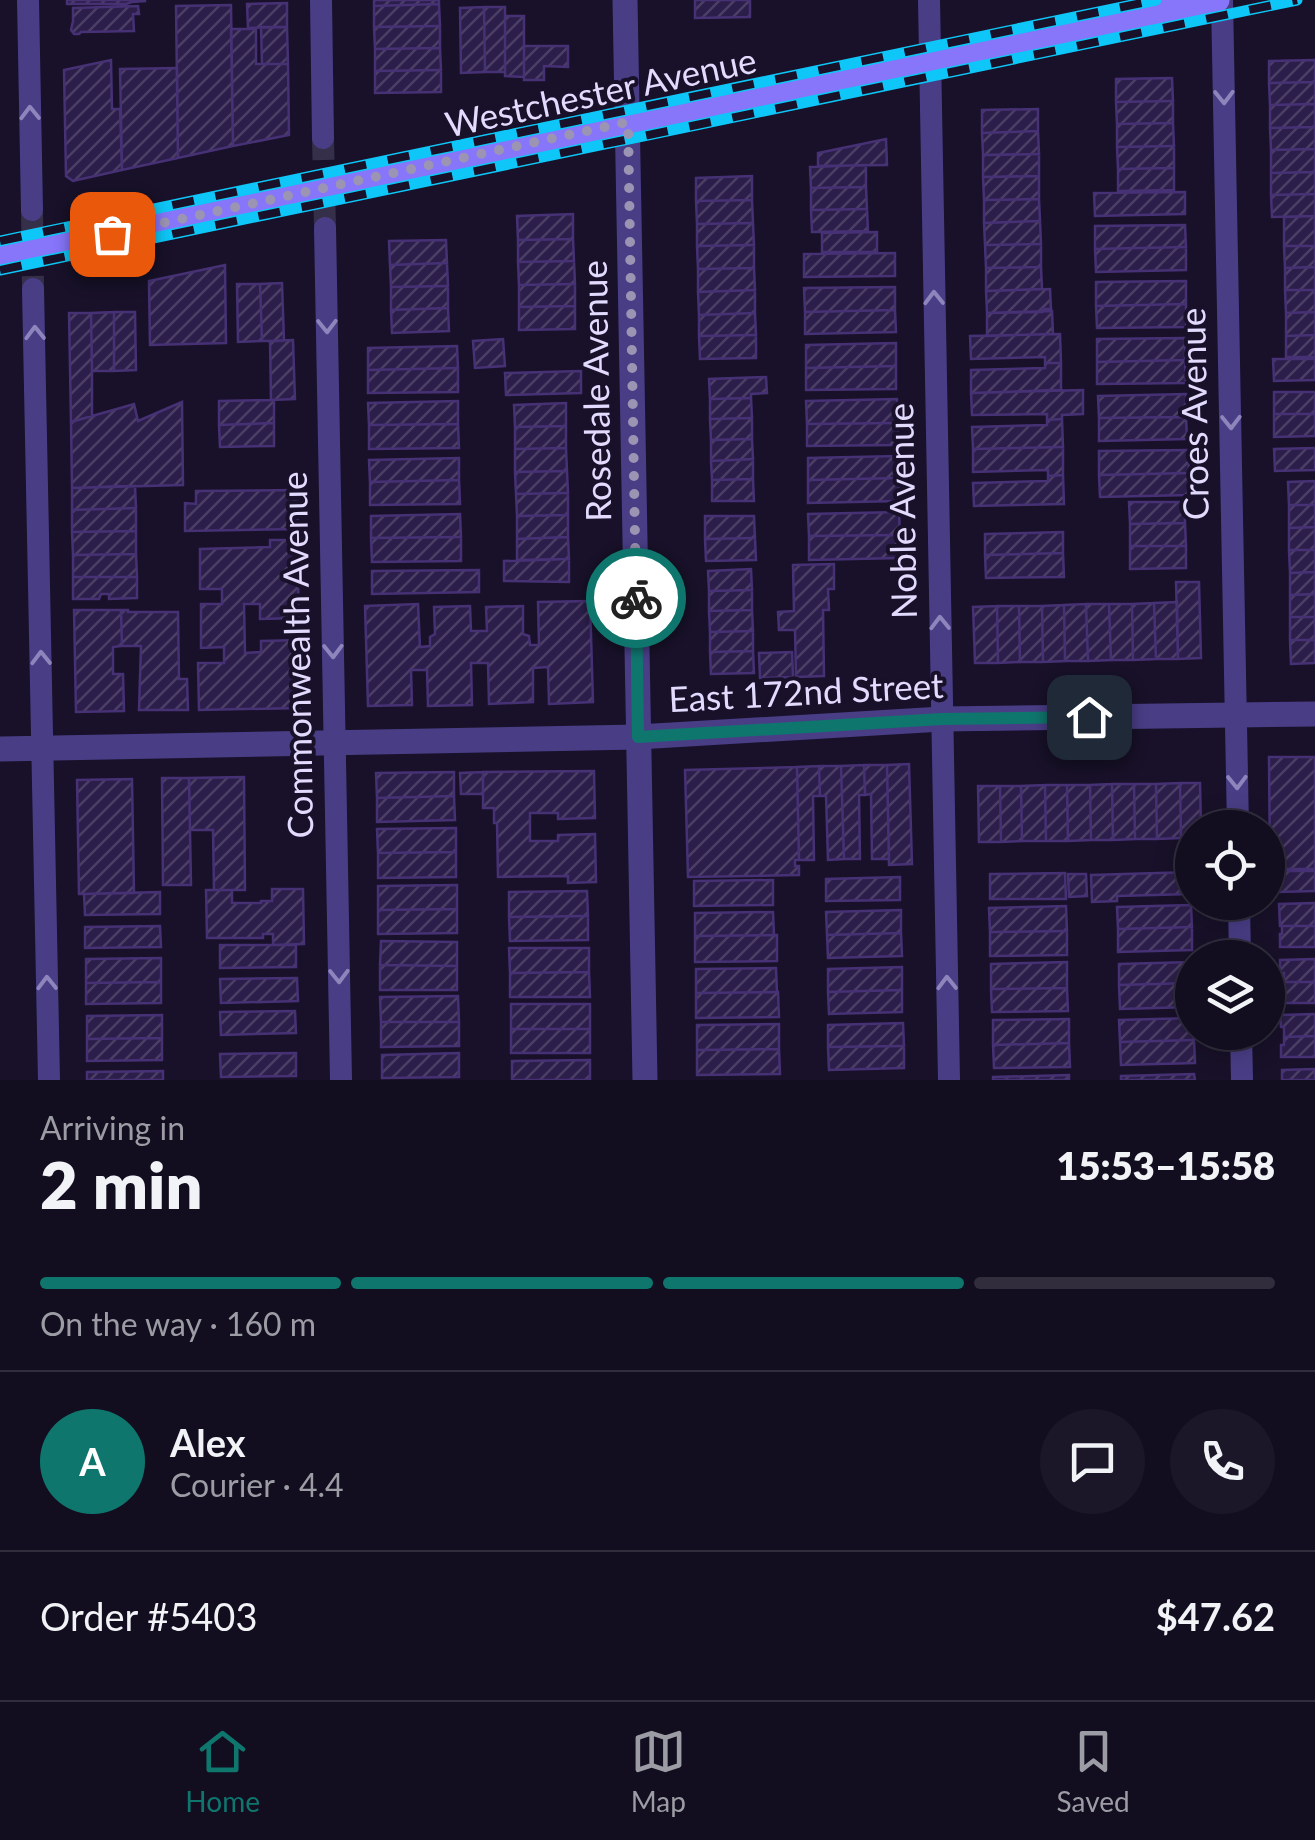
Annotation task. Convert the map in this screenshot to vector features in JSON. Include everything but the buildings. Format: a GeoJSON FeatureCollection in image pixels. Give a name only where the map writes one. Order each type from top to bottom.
{"type":"FeatureCollection","features":[{"type":"Feature","properties":{"kind":"main road","name":"Westchester Avenue"},"geometry":{"type":"LineString","coordinates":[[0,258],[628,122],[1220,0]]}},
{"type":"Feature","properties":{"kind":"street"},"geometry":{"type":"LineString","coordinates":[[28,0],[32,210]]}},
{"type":"Feature","properties":{"kind":"street"},"geometry":{"type":"LineString","coordinates":[[321,0],[323,138]]}},
{"type":"Feature","properties":{"kind":"street","name":"Rosedale Avenue"},"geometry":{"type":"LineString","coordinates":[[625,0],[645,1080]]}},
{"type":"Feature","properties":{"kind":"street","name":"Noble Avenue"},"geometry":{"type":"LineString","coordinates":[[929,0],[949,1080]]}},
{"type":"Feature","properties":{"kind":"street","name":"Croes Avenue"},"geometry":{"type":"LineString","coordinates":[[1220,0],[1238,810]]}},
{"type":"Feature","properties":{"kind":"street","name":"Commonwealth Avenue"},"geometry":{"type":"LineString","coordinates":[[325,228],[341,1080]]}},
{"type":"Feature","properties":{"kind":"street"},"geometry":{"type":"LineString","coordinates":[[34,289],[49,1080]]}},
{"type":"Feature","properties":{"kind":"street","name":"East 172nd Street"},"geometry":{"type":"LineString","coordinates":[[0,749],[638,737],[942,719],[1315,714]]}},
{"type":"Feature","properties":{"kind":"street"},"geometry":{"type":"LineString","coordinates":[[1241,1050],[1242,1080]]}},
{"type":"Feature","properties":{"kind":"tunnel"},"geometry":{"type":"LineString","coordinates":[[323,138],[325,228]]}},
{"type":"Feature","properties":{"kind":"tunnel"},"geometry":{"type":"LineString","coordinates":[[32,210],[33,289]]}},
{"type":"Feature","properties":{"kind":"railway"},"geometry":{"type":"LineString","coordinates":[[0,241],[1156,0]]}},
{"type":"Feature","properties":{"kind":"railway"},"geometry":{"type":"LineString","coordinates":[[0,270],[1297,0]]}},
{"type":"Feature","properties":{"kind":"way so far"},"geometry":{"type":"LineString","coordinates":[[112,234],[628,122],[636,598]]}},
{"type":"Feature","properties":{"kind":"route"},"geometry":{"type":"LineString","coordinates":[[636,598],[638,737],[942,719],[1089,717]]}}]}
